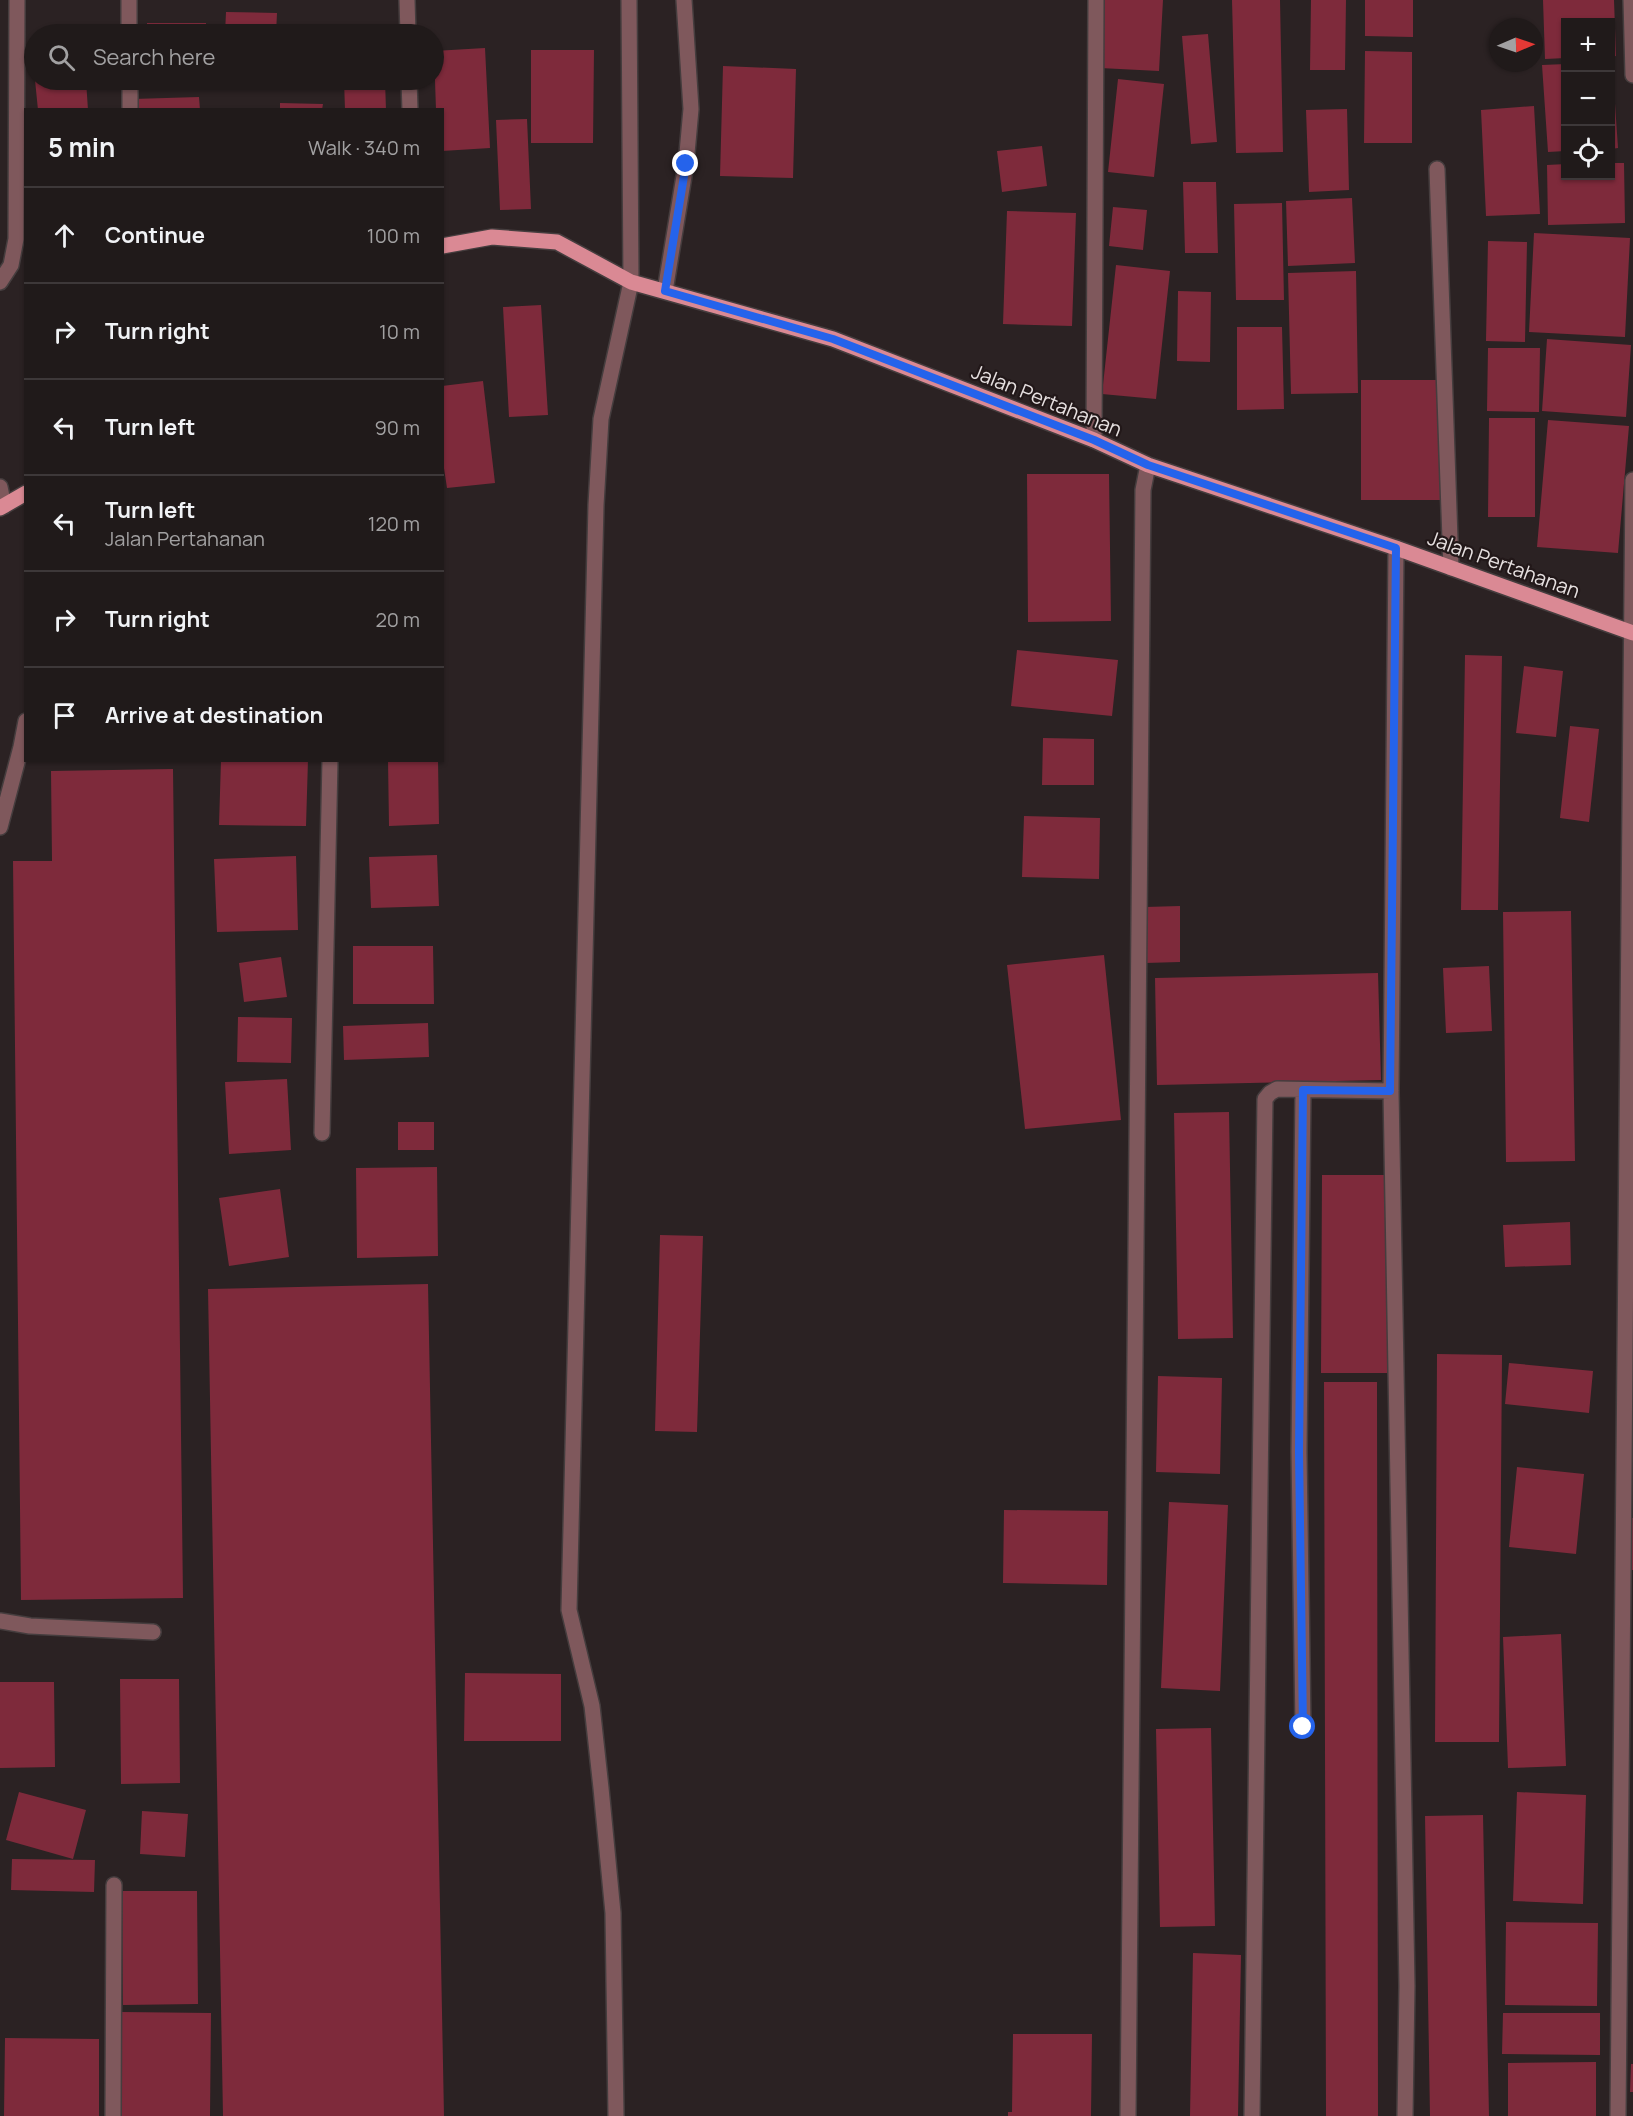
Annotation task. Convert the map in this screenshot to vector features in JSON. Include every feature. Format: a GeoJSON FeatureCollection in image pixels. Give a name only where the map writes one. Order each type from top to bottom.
{"type":"FeatureCollection","features":[{"type":"Feature","properties":{"kind":"main road","name":"Jalan Pertahanan"},"geometry":{"type":"LineString","coordinates":[[444,246],[492,237],[557,242],[631,282],[833,339],[1094,440],[1148,465],[1396,548],[1632,632]]}},
{"type":"Feature","properties":{"kind":"main road"},"geometry":{"type":"LineString","coordinates":[[2,507],[24,494]]}},
{"type":"Feature","properties":{"kind":"street"},"geometry":{"type":"LineString","coordinates":[[0,282],[11,265],[16,239],[17,0]]}},
{"type":"Feature","properties":{"kind":"street"},"geometry":{"type":"LineString","coordinates":[[129,0],[129,24]]}},
{"type":"Feature","properties":{"kind":"street"},"geometry":{"type":"LineString","coordinates":[[407,0],[408,24]]}},
{"type":"Feature","properties":{"kind":"street"},"geometry":{"type":"LineString","coordinates":[[616,2116],[613,1913],[592,1706],[569,1610],[596,505],[601,419],[631,282],[628,0]]}},
{"type":"Feature","properties":{"kind":"street"},"geometry":{"type":"LineString","coordinates":[[665,291],[686,164],[691,109],[684,0]]}},
{"type":"Feature","properties":{"kind":"street"},"geometry":{"type":"LineString","coordinates":[[1094,440],[1096,0]]}},
{"type":"Feature","properties":{"kind":"street"},"geometry":{"type":"LineString","coordinates":[[1631,0],[1633,75]]}},
{"type":"Feature","properties":{"kind":"street"},"geometry":{"type":"LineString","coordinates":[[130,90],[130,108]]}},
{"type":"Feature","properties":{"kind":"street"},"geometry":{"type":"LineString","coordinates":[[409,90],[410,108]]}},
{"type":"Feature","properties":{"kind":"street"},"geometry":{"type":"LineString","coordinates":[[1437,169],[1451,568]]}},
{"type":"Feature","properties":{"kind":"street"},"geometry":{"type":"LineString","coordinates":[[1128,2116],[1142,526],[1143,490],[1148,465]]}},
{"type":"Feature","properties":{"kind":"street"},"geometry":{"type":"LineString","coordinates":[[1618,2116],[1633,480]]}},
{"type":"Feature","properties":{"kind":"street"},"geometry":{"type":"LineString","coordinates":[[0,487],[2,507]]}},
{"type":"Feature","properties":{"kind":"street"},"geometry":{"type":"LineString","coordinates":[[1396,548],[1390,1091],[1407,1986],[1405,2116]]}},
{"type":"Feature","properties":{"kind":"street"},"geometry":{"type":"LineString","coordinates":[[0,827],[24,731]]}},
{"type":"Feature","properties":{"kind":"street"},"geometry":{"type":"LineString","coordinates":[[322,1132],[330,762]]}},
{"type":"Feature","properties":{"kind":"street"},"geometry":{"type":"LineString","coordinates":[[1252,2116],[1265,1099],[1277,1089],[1390,1091]]}},
{"type":"Feature","properties":{"kind":"street"},"geometry":{"type":"LineString","coordinates":[[1303,1090],[1299,1452],[1303,1727]]}},
{"type":"Feature","properties":{"kind":"street"},"geometry":{"type":"LineString","coordinates":[[0,1621],[30,1626],[153,1632]]}},
{"type":"Feature","properties":{"kind":"street"},"geometry":{"type":"LineString","coordinates":[[113,2116],[114,1885]]}},
{"type":"Feature","properties":{"kind":"building"},"geometry":{"type":"Polygon","coordinates":[[[1103,0],[1163,0],[1159,71],[1100,68],[1103,0]]]}},
{"type":"Feature","properties":{"kind":"building"},"geometry":{"type":"Polygon","coordinates":[[[1232,0],[1280,0],[1283,152],[1236,153],[1232,0]]]}},
{"type":"Feature","properties":{"kind":"building"},"geometry":{"type":"Polygon","coordinates":[[[1311,0],[1346,0],[1345,70],[1310,70],[1311,0]]]}},
{"type":"Feature","properties":{"kind":"building"},"geometry":{"type":"Polygon","coordinates":[[[1365,0],[1413,0],[1413,37],[1365,36],[1365,0]]]}},
{"type":"Feature","properties":{"kind":"building"},"geometry":{"type":"Polygon","coordinates":[[[1543,0],[1614,0],[1615,18],[1561,18],[1561,58],[1545,59],[1543,0]]]}},
{"type":"Feature","properties":{"kind":"building"},"geometry":{"type":"Polygon","coordinates":[[[226,12],[277,13],[276,24],[225,24],[226,12]]]}},
{"type":"Feature","properties":{"kind":"building"},"geometry":{"type":"Polygon","coordinates":[[[147,23],[206,23],[206,24],[147,23]]]}},
{"type":"Feature","properties":{"kind":"building"},"geometry":{"type":"Polygon","coordinates":[[[1208,34],[1217,142],[1191,144],[1182,36],[1208,34]]]}},
{"type":"Feature","properties":{"kind":"building"},"geometry":{"type":"Polygon","coordinates":[[[485,48],[490,148],[444,151],[444,108],[436,108],[435,90],[444,90],[444,50],[485,48]]]}},
{"type":"Feature","properties":{"kind":"building"},"geometry":{"type":"Polygon","coordinates":[[[531,50],[594,50],[593,143],[531,143],[531,50]]]}},
{"type":"Feature","properties":{"kind":"building"},"geometry":{"type":"Polygon","coordinates":[[[1365,51],[1412,52],[1412,143],[1364,143],[1365,51]]]}},
{"type":"Feature","properties":{"kind":"building"},"geometry":{"type":"Polygon","coordinates":[[[1561,64],[1561,151],[1548,152],[1543,65],[1561,64]]]}},
{"type":"Feature","properties":{"kind":"building"},"geometry":{"type":"Polygon","coordinates":[[[723,66],[796,69],[793,178],[720,176],[723,66]]]}},
{"type":"Feature","properties":{"kind":"building"},"geometry":{"type":"Polygon","coordinates":[[[1118,79],[1164,84],[1154,177],[1108,172],[1118,79]]]}},
{"type":"Feature","properties":{"kind":"building"},"geometry":{"type":"Polygon","coordinates":[[[36,90],[87,90],[88,108],[38,108],[36,90]]]}},
{"type":"Feature","properties":{"kind":"building"},"geometry":{"type":"Polygon","coordinates":[[[344,90],[385,90],[386,108],[345,108],[344,90]]]}},
{"type":"Feature","properties":{"kind":"building"},"geometry":{"type":"Polygon","coordinates":[[[199,97],[200,108],[134,108],[133,99],[199,97]]]}},
{"type":"Feature","properties":{"kind":"building"},"geometry":{"type":"Polygon","coordinates":[[[280,103],[323,104],[322,108],[280,108],[280,103]]]}},
{"type":"Feature","properties":{"kind":"building"},"geometry":{"type":"Polygon","coordinates":[[[1615,104],[1618,148],[1615,148],[1615,104]]]}},
{"type":"Feature","properties":{"kind":"building"},"geometry":{"type":"Polygon","coordinates":[[[1534,106],[1540,214],[1486,216],[1481,110],[1534,106]]]}},
{"type":"Feature","properties":{"kind":"building"},"geometry":{"type":"Polygon","coordinates":[[[1347,109],[1349,190],[1309,192],[1306,110],[1347,109]]]}},
{"type":"Feature","properties":{"kind":"building"},"geometry":{"type":"Polygon","coordinates":[[[527,119],[531,209],[500,210],[496,120],[527,119]]]}},
{"type":"Feature","properties":{"kind":"building"},"geometry":{"type":"Polygon","coordinates":[[[1042,146],[1047,186],[1002,192],[997,151],[1042,146]]]}},
{"type":"Feature","properties":{"kind":"building"},"geometry":{"type":"Polygon","coordinates":[[[1615,163],[1624,163],[1625,223],[1548,225],[1547,165],[1561,164],[1561,180],[1615,180],[1615,163]]]}},
{"type":"Feature","properties":{"kind":"building"},"geometry":{"type":"Polygon","coordinates":[[[1183,182],[1216,182],[1218,253],[1185,253],[1183,182]]]}},
{"type":"Feature","properties":{"kind":"building"},"geometry":{"type":"Polygon","coordinates":[[[1352,198],[1355,263],[1288,266],[1286,201],[1352,198]]]}},
{"type":"Feature","properties":{"kind":"building"},"geometry":{"type":"Polygon","coordinates":[[[1282,203],[1284,300],[1236,300],[1234,204],[1282,203]]]}},
{"type":"Feature","properties":{"kind":"building"},"geometry":{"type":"Polygon","coordinates":[[[1113,207],[1147,210],[1143,250],[1109,246],[1113,207]]]}},
{"type":"Feature","properties":{"kind":"building"},"geometry":{"type":"Polygon","coordinates":[[[1007,211],[1076,213],[1072,326],[1003,324],[1007,211]]]}},
{"type":"Feature","properties":{"kind":"building"},"geometry":{"type":"Polygon","coordinates":[[[1534,233],[1630,238],[1625,337],[1529,332],[1534,233]]]}},
{"type":"Feature","properties":{"kind":"building"},"geometry":{"type":"Polygon","coordinates":[[[1488,241],[1527,242],[1525,342],[1486,341],[1488,241]]]}},
{"type":"Feature","properties":{"kind":"building"},"geometry":{"type":"Polygon","coordinates":[[[1116,265],[1170,271],[1156,399],[1102,394],[1116,265]]]}},
{"type":"Feature","properties":{"kind":"building"},"geometry":{"type":"Polygon","coordinates":[[[1356,271],[1358,393],[1291,394],[1288,273],[1356,271]]]}},
{"type":"Feature","properties":{"kind":"building"},"geometry":{"type":"Polygon","coordinates":[[[1178,291],[1211,292],[1210,362],[1177,361],[1178,291]]]}},
{"type":"Feature","properties":{"kind":"building"},"geometry":{"type":"Polygon","coordinates":[[[541,305],[548,415],[509,417],[503,307],[541,305]]]}},
{"type":"Feature","properties":{"kind":"building"},"geometry":{"type":"Polygon","coordinates":[[[1237,327],[1282,327],[1284,409],[1237,410],[1237,327]]]}},
{"type":"Feature","properties":{"kind":"building"},"geometry":{"type":"Polygon","coordinates":[[[1547,339],[1631,345],[1626,417],[1542,411],[1547,339]]]}},
{"type":"Feature","properties":{"kind":"building"},"geometry":{"type":"Polygon","coordinates":[[[1488,348],[1540,348],[1539,412],[1487,411],[1488,348]]]}},
{"type":"Feature","properties":{"kind":"building"},"geometry":{"type":"Polygon","coordinates":[[[1361,380],[1443,380],[1442,500],[1361,500],[1361,380]]]}},
{"type":"Feature","properties":{"kind":"building"},"geometry":{"type":"Polygon","coordinates":[[[483,381],[495,483],[447,488],[444,468],[444,386],[483,381]]]}},
{"type":"Feature","properties":{"kind":"building"},"geometry":{"type":"Polygon","coordinates":[[[1489,418],[1535,418],[1535,517],[1488,517],[1489,418]]]}},
{"type":"Feature","properties":{"kind":"building"},"geometry":{"type":"Polygon","coordinates":[[[1548,420],[1629,426],[1618,553],[1537,547],[1548,420]]]}},
{"type":"Feature","properties":{"kind":"building"},"geometry":{"type":"Polygon","coordinates":[[[1027,474],[1109,474],[1111,621],[1028,622],[1027,474]]]}},
{"type":"Feature","properties":{"kind":"building"},"geometry":{"type":"Polygon","coordinates":[[[1017,650],[1118,660],[1112,716],[1011,706],[1017,650]]]}},
{"type":"Feature","properties":{"kind":"building"},"geometry":{"type":"Polygon","coordinates":[[[1465,655],[1502,656],[1498,910],[1461,910],[1465,655]]]}},
{"type":"Feature","properties":{"kind":"building"},"geometry":{"type":"Polygon","coordinates":[[[1524,666],[1563,671],[1556,737],[1516,733],[1524,666]]]}},
{"type":"Feature","properties":{"kind":"building"},"geometry":{"type":"Polygon","coordinates":[[[1570,726],[1599,729],[1589,822],[1560,818],[1570,726]]]}},
{"type":"Feature","properties":{"kind":"building"},"geometry":{"type":"Polygon","coordinates":[[[1043,738],[1094,739],[1094,785],[1042,785],[1043,738]]]}},
{"type":"Feature","properties":{"kind":"building"},"geometry":{"type":"Polygon","coordinates":[[[221,762],[308,762],[306,826],[219,825],[221,762]]]}},
{"type":"Feature","properties":{"kind":"building"},"geometry":{"type":"Polygon","coordinates":[[[388,762],[438,762],[439,824],[389,826],[388,762]]]}},
{"type":"Feature","properties":{"kind":"building"},"geometry":{"type":"Polygon","coordinates":[[[173,769],[183,1598],[21,1600],[13,861],[52,861],[51,771],[173,769]]]}},
{"type":"Feature","properties":{"kind":"building"},"geometry":{"type":"Polygon","coordinates":[[[1024,816],[1100,818],[1099,879],[1022,877],[1024,816]]]}},
{"type":"Feature","properties":{"kind":"building"},"geometry":{"type":"Polygon","coordinates":[[[437,855],[439,906],[371,908],[369,857],[437,855]]]}},
{"type":"Feature","properties":{"kind":"building"},"geometry":{"type":"Polygon","coordinates":[[[296,856],[298,930],[217,932],[214,859],[296,856]]]}},
{"type":"Feature","properties":{"kind":"building"},"geometry":{"type":"Polygon","coordinates":[[[1180,906],[1180,962],[1145,963],[1145,907],[1180,906]]]}},
{"type":"Feature","properties":{"kind":"building"},"geometry":{"type":"Polygon","coordinates":[[[1571,911],[1575,1161],[1506,1162],[1503,912],[1571,911]]]}},
{"type":"Feature","properties":{"kind":"building"},"geometry":{"type":"Polygon","coordinates":[[[353,946],[433,946],[434,1004],[353,1004],[353,946]]]}},
{"type":"Feature","properties":{"kind":"building"},"geometry":{"type":"Polygon","coordinates":[[[1104,955],[1121,1120],[1025,1129],[1007,965],[1104,955]]]}},
{"type":"Feature","properties":{"kind":"building"},"geometry":{"type":"Polygon","coordinates":[[[281,957],[287,997],[244,1002],[239,963],[281,957]]]}},
{"type":"Feature","properties":{"kind":"building"},"geometry":{"type":"Polygon","coordinates":[[[1489,966],[1492,1031],[1446,1033],[1443,968],[1489,966]]]}},
{"type":"Feature","properties":{"kind":"building"},"geometry":{"type":"Polygon","coordinates":[[[1378,973],[1381,1080],[1157,1085],[1155,978],[1378,973]]]}},
{"type":"Feature","properties":{"kind":"building"},"geometry":{"type":"Polygon","coordinates":[[[238,1017],[292,1018],[291,1063],[237,1062],[238,1017]]]}},
{"type":"Feature","properties":{"kind":"building"},"geometry":{"type":"Polygon","coordinates":[[[428,1023],[429,1057],[344,1060],[343,1026],[428,1023]]]}},
{"type":"Feature","properties":{"kind":"building"},"geometry":{"type":"Polygon","coordinates":[[[287,1079],[291,1150],[229,1154],[225,1082],[287,1079]]]}},
{"type":"Feature","properties":{"kind":"building"},"geometry":{"type":"Polygon","coordinates":[[[1229,1112],[1233,1338],[1178,1339],[1174,1113],[1229,1112]]]}},
{"type":"Feature","properties":{"kind":"building"},"geometry":{"type":"Polygon","coordinates":[[[398,1122],[434,1122],[434,1150],[398,1150],[398,1122]]]}},
{"type":"Feature","properties":{"kind":"building"},"geometry":{"type":"Polygon","coordinates":[[[437,1167],[438,1256],[357,1258],[356,1168],[437,1167]]]}},
{"type":"Feature","properties":{"kind":"building"},"geometry":{"type":"Polygon","coordinates":[[[1322,1175],[1390,1175],[1390,1373],[1321,1373],[1322,1175]]]}},
{"type":"Feature","properties":{"kind":"building"},"geometry":{"type":"Polygon","coordinates":[[[280,1189],[289,1257],[229,1266],[219,1198],[280,1189]]]}},
{"type":"Feature","properties":{"kind":"building"},"geometry":{"type":"Polygon","coordinates":[[[1570,1222],[1571,1265],[1505,1267],[1503,1225],[1570,1222]]]}},
{"type":"Feature","properties":{"kind":"building"},"geometry":{"type":"Polygon","coordinates":[[[660,1235],[703,1236],[697,1432],[655,1431],[660,1235]]]}},
{"type":"Feature","properties":{"kind":"building"},"geometry":{"type":"Polygon","coordinates":[[[428,1284],[444,2116],[223,2116],[208,1289],[428,1284]]]}},
{"type":"Feature","properties":{"kind":"building"},"geometry":{"type":"Polygon","coordinates":[[[1437,1354],[1502,1355],[1499,1742],[1435,1742],[1437,1354]]]}},
{"type":"Feature","properties":{"kind":"building"},"geometry":{"type":"Polygon","coordinates":[[[1509,1363],[1593,1371],[1589,1413],[1505,1404],[1509,1363]]]}},
{"type":"Feature","properties":{"kind":"building"},"geometry":{"type":"Polygon","coordinates":[[[1158,1376],[1222,1378],[1220,1474],[1156,1472],[1158,1376]]]}},
{"type":"Feature","properties":{"kind":"building"},"geometry":{"type":"Polygon","coordinates":[[[1324,1382],[1377,1382],[1378,2116],[1326,2116],[1324,1382]]]}},
{"type":"Feature","properties":{"kind":"building"},"geometry":{"type":"Polygon","coordinates":[[[1517,1467],[1584,1474],[1576,1554],[1509,1547],[1517,1467]]]}},
{"type":"Feature","properties":{"kind":"building"},"geometry":{"type":"Polygon","coordinates":[[[1169,1502],[1228,1505],[1220,1691],[1161,1688],[1169,1502]]]}},
{"type":"Feature","properties":{"kind":"building"},"geometry":{"type":"Polygon","coordinates":[[[1004,1510],[1108,1511],[1107,1585],[1003,1583],[1004,1510]]]}},
{"type":"Feature","properties":{"kind":"building"},"geometry":{"type":"Polygon","coordinates":[[[1631,1518],[1633,1518],[1633,1570],[1629,1570],[1631,1518]]]}},
{"type":"Feature","properties":{"kind":"building"},"geometry":{"type":"Polygon","coordinates":[[[1561,1634],[1566,1766],[1508,1768],[1503,1637],[1561,1634]]]}},
{"type":"Feature","properties":{"kind":"building"},"geometry":{"type":"Polygon","coordinates":[[[465,1673],[561,1674],[561,1741],[464,1741],[465,1673]]]}},
{"type":"Feature","properties":{"kind":"building"},"geometry":{"type":"Polygon","coordinates":[[[120,1679],[179,1679],[180,1783],[121,1784],[120,1679]]]}},
{"type":"Feature","properties":{"kind":"building"},"geometry":{"type":"Polygon","coordinates":[[[0,1682],[54,1682],[55,1767],[0,1768],[0,1682]]]}},
{"type":"Feature","properties":{"kind":"building"},"geometry":{"type":"Polygon","coordinates":[[[1211,1728],[1215,1926],[1160,1927],[1156,1729],[1211,1728]]]}},
{"type":"Feature","properties":{"kind":"building"},"geometry":{"type":"Polygon","coordinates":[[[19,1792],[86,1810],[73,1859],[6,1840],[19,1792]]]}},
{"type":"Feature","properties":{"kind":"building"},"geometry":{"type":"Polygon","coordinates":[[[1517,1792],[1586,1795],[1583,1904],[1513,1901],[1517,1792]]]}},
{"type":"Feature","properties":{"kind":"building"},"geometry":{"type":"Polygon","coordinates":[[[142,1811],[188,1814],[185,1857],[140,1854],[142,1811]]]}},
{"type":"Feature","properties":{"kind":"building"},"geometry":{"type":"Polygon","coordinates":[[[1483,1815],[1489,2116],[1430,2116],[1425,1816],[1483,1815]]]}},
{"type":"Feature","properties":{"kind":"building"},"geometry":{"type":"Polygon","coordinates":[[[12,1859],[95,1860],[94,1892],[11,1890],[12,1859]]]}},
{"type":"Feature","properties":{"kind":"building"},"geometry":{"type":"Polygon","coordinates":[[[122,1891],[197,1891],[198,2004],[123,2005],[122,1891]]]}},
{"type":"Feature","properties":{"kind":"building"},"geometry":{"type":"Polygon","coordinates":[[[1506,1922],[1598,1923],[1597,2006],[1505,2005],[1506,1922]]]}},
{"type":"Feature","properties":{"kind":"building"},"geometry":{"type":"Polygon","coordinates":[[[1193,1953],[1241,1955],[1238,2116],[1190,2116],[1193,1953]]]}},
{"type":"Feature","properties":{"kind":"building"},"geometry":{"type":"Polygon","coordinates":[[[122,2012],[211,2013],[210,2116],[121,2116],[122,2012]]]}},
{"type":"Feature","properties":{"kind":"building"},"geometry":{"type":"Polygon","coordinates":[[[1503,2013],[1600,2013],[1600,2055],[1502,2054],[1503,2013]]]}},
{"type":"Feature","properties":{"kind":"building"},"geometry":{"type":"Polygon","coordinates":[[[1013,2034],[1092,2034],[1091,2116],[1008,2116],[1008,2112],[1012,2112],[1013,2034]]]}},
{"type":"Feature","properties":{"kind":"building"},"geometry":{"type":"Polygon","coordinates":[[[5,2038],[99,2039],[99,2116],[4,2116],[5,2038]]]}},
{"type":"Feature","properties":{"kind":"building"},"geometry":{"type":"Polygon","coordinates":[[[1596,2062],[1596,2116],[1508,2116],[1508,2063],[1596,2062]]]}},
{"type":"Feature","properties":{"kind":"building"},"geometry":{"type":"Polygon","coordinates":[[[1631,2064],[1633,2064],[1633,2092],[1630,2092],[1631,2064]]]}},
{"type":"Feature","properties":{"kind":"route"},"geometry":{"type":"LineString","coordinates":[[686,164],[665,291],[833,339],[1094,440],[1148,465],[1396,548],[1390,1091],[1303,1090],[1299,1452],[1303,1727]]}}]}
